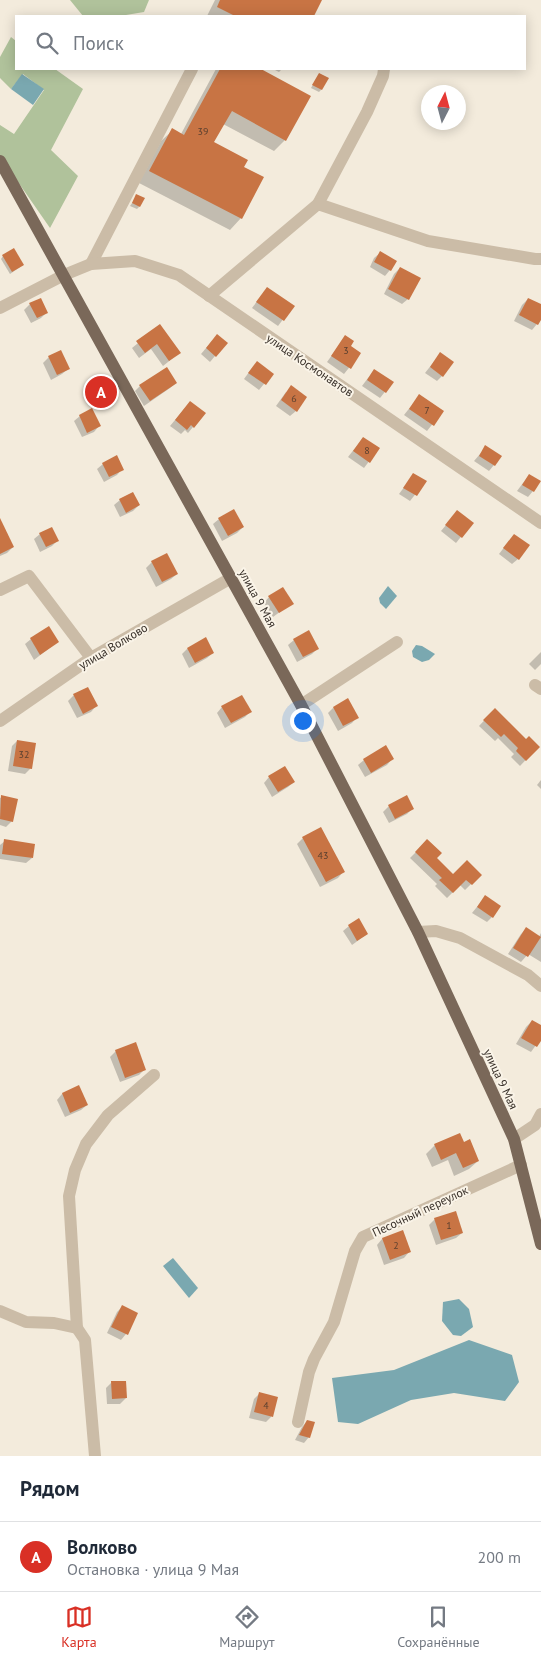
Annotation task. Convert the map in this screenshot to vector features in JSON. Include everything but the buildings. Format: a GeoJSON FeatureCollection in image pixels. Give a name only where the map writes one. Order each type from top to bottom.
{"type":"FeatureCollection","features":[{"type":"Feature","properties":{"kind":"main road","name":"улица 9 Мая"},"geometry":{"type":"LineString","coordinates":[[0,161],[301,705],[418,932],[514,1139],[541,1244]]}},
{"type":"Feature","properties":{"kind":"street"},"geometry":{"type":"LineString","coordinates":[[91,264],[191,70]]}},
{"type":"Feature","properties":{"kind":"street"},"geometry":{"type":"LineString","coordinates":[[209,296],[318,204],[367,112],[384,70]]}},
{"type":"Feature","properties":{"kind":"street"},"geometry":{"type":"LineString","coordinates":[[318,204],[428,241],[535,260],[541,259]]}},
{"type":"Feature","properties":{"kind":"street","name":"улица Космонавтов"},"geometry":{"type":"LineString","coordinates":[[0,308],[66,278],[91,264],[135,261],[179,275],[541,523]]}},
{"type":"Feature","properties":{"kind":"street"},"geometry":{"type":"LineString","coordinates":[[0,590],[30,576],[91,658]]}},
{"type":"Feature","properties":{"kind":"street","name":"улица Волково"},"geometry":{"type":"LineString","coordinates":[[0,721],[91,658],[231,578]]}},
{"type":"Feature","properties":{"kind":"street"},"geometry":{"type":"LineString","coordinates":[[301,705],[397,642]]}},
{"type":"Feature","properties":{"kind":"street"},"geometry":{"type":"LineString","coordinates":[[418,932],[436,931],[460,938],[528,975],[541,986]]}},
{"type":"Feature","properties":{"kind":"street"},"geometry":{"type":"LineString","coordinates":[[95,1456],[85,1340],[77,1328],[69,1196],[75,1170],[86,1144],[108,1115],[154,1075]]}},
{"type":"Feature","properties":{"kind":"street"},"geometry":{"type":"LineString","coordinates":[[514,1139],[535,1125],[541,1114]]}},
{"type":"Feature","properties":{"kind":"street","name":"Песочный переулок"},"geometry":{"type":"LineString","coordinates":[[298,1422],[309,1372],[334,1322],[355,1251],[363,1237],[521,1164]]}},
{"type":"Feature","properties":{"kind":"street"},"geometry":{"type":"LineString","coordinates":[[0,1311],[26,1322],[54,1323],[77,1328]]}},
{"type":"Feature","properties":{"kind":"green space"},"geometry":{"type":"Polygon","coordinates":[[[70,0],[149,0],[144,12],[126,15],[82,15],[70,0]]]}},
{"type":"Feature","properties":{"kind":"green space"},"geometry":{"type":"Polygon","coordinates":[[[11,37],[15,40],[15,70],[56,70],[83,89],[51,150],[78,176],[50,228],[0,156],[0,125],[14,134],[44,90],[23,74],[11,89],[0,78],[0,57],[11,37]]]}},
{"type":"Feature","properties":{"kind":"water"},"geometry":{"type":"Polygon","coordinates":[[[22,74],[44,89],[33,105],[11,89],[22,74]]]}},
{"type":"Feature","properties":{"kind":"water"},"geometry":{"type":"Polygon","coordinates":[[[388,586],[397,596],[386,609],[380,603],[379,598],[388,586]]]}},
{"type":"Feature","properties":{"kind":"water"},"geometry":{"type":"Polygon","coordinates":[[[416,645],[422,646],[435,654],[429,660],[422,662],[413,657],[412,651],[416,645]]]}},
{"type":"Feature","properties":{"kind":"water"},"geometry":{"type":"Polygon","coordinates":[[[173,1258],[198,1288],[189,1298],[163,1266],[173,1258]]]}},
{"type":"Feature","properties":{"kind":"water"},"geometry":{"type":"Polygon","coordinates":[[[459,1299],[469,1309],[473,1327],[461,1336],[453,1335],[442,1321],[443,1302],[459,1299]]]}},
{"type":"Feature","properties":{"kind":"water"},"geometry":{"type":"Polygon","coordinates":[[[469,1340],[512,1355],[519,1382],[505,1401],[454,1393],[411,1400],[358,1424],[338,1422],[332,1378],[394,1370],[469,1340]]]}},
{"type":"Feature","properties":{"kind":"place","name":"Волково"},"geometry":{"type":"Point","coordinates":[101,392]}}]}
